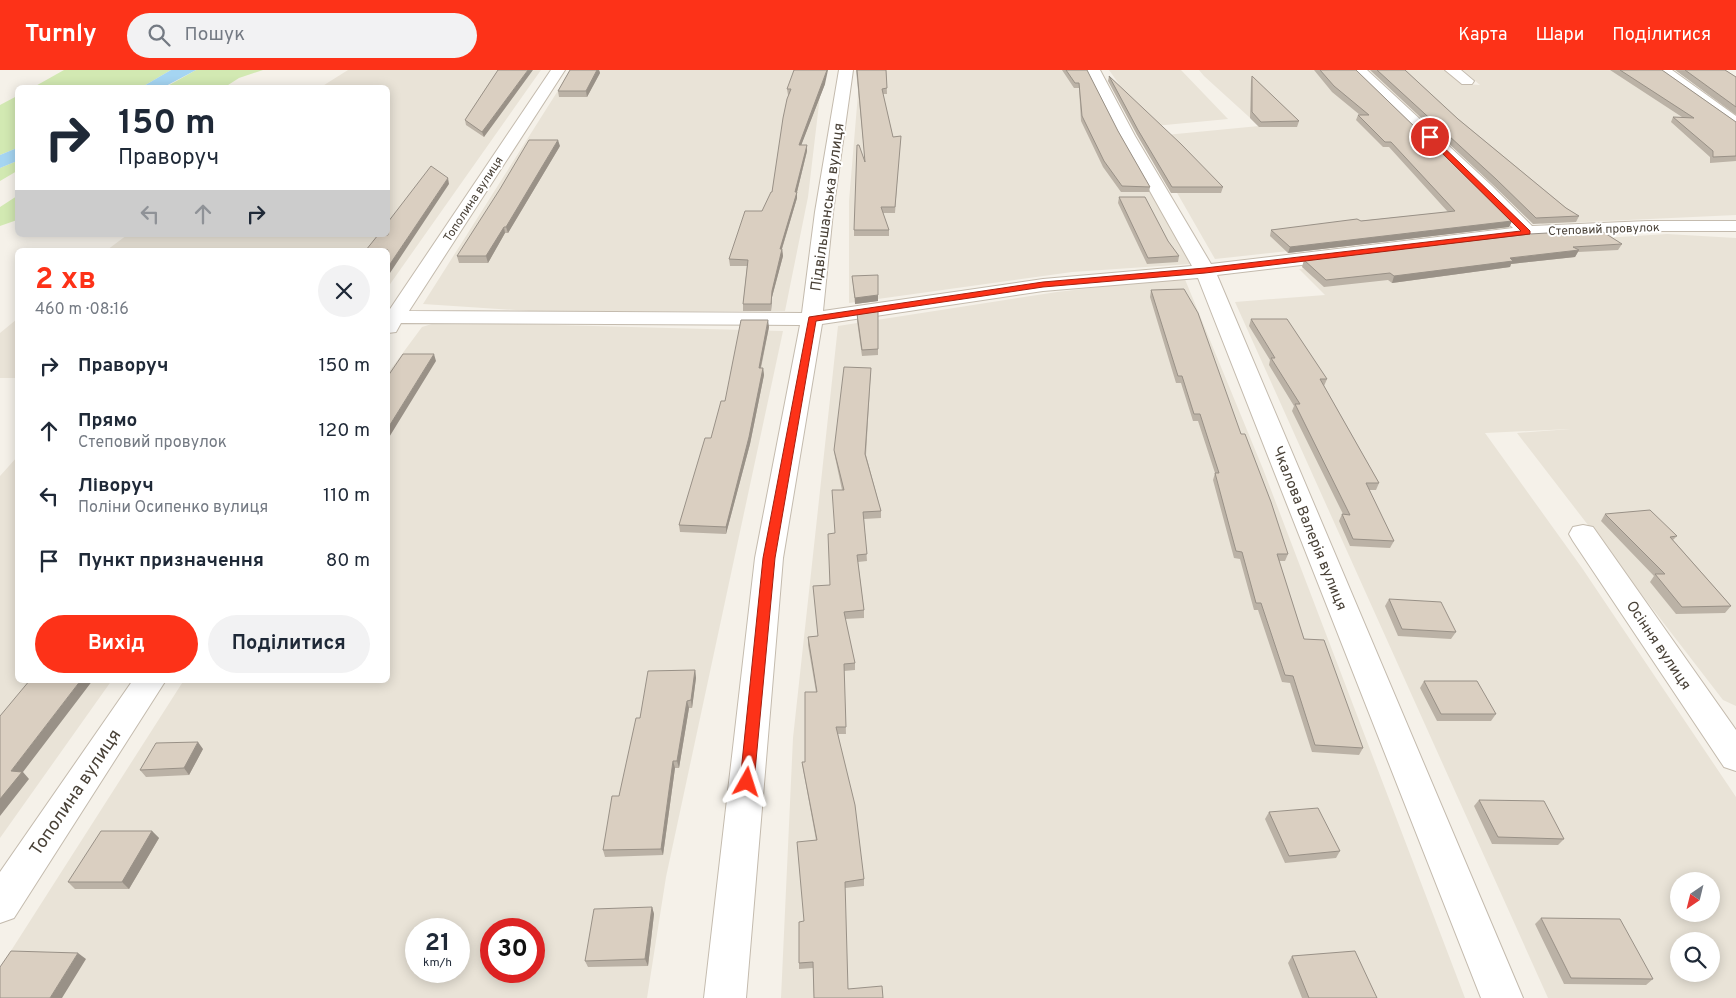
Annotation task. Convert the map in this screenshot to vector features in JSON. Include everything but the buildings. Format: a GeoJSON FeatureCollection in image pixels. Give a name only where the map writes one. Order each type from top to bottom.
{"type":"FeatureCollection","features":[{"type":"Feature","properties":{"kind":"street","name":"Тополина вулиця"},"geometry":{"type":"LineString","coordinates":[[391,322],[558,70]]}},
{"type":"Feature","properties":{"kind":"street","name":"Підвільшанська вулиця"},"geometry":{"type":"LineString","coordinates":[[725,998],[769,558],[812,319],[824,212],[846,70]]}},
{"type":"Feature","properties":{"kind":"street","name":"Чкалова Валерія вулиця"},"geometry":{"type":"LineString","coordinates":[[1092,70],[1127,136],[1205,270],[1502,998]]}},
{"type":"Feature","properties":{"kind":"street"},"geometry":{"type":"LineString","coordinates":[[1359,70],[1486,190],[1527,232]]}},
{"type":"Feature","properties":{"kind":"street"},"geometry":{"type":"LineString","coordinates":[[1452,70],[1467,81]]}},
{"type":"Feature","properties":{"kind":"street"},"geometry":{"type":"LineString","coordinates":[[1663,70],[1736,123]]}},
{"type":"Feature","properties":{"kind":"street","name":"Степовий провулок"},"geometry":{"type":"LineString","coordinates":[[391,322],[812,319],[1043,285],[1205,270],[1527,232],[1648,226],[1736,226]]}},
{"type":"Feature","properties":{"kind":"street","name":"Осіння вулиця"},"geometry":{"type":"LineString","coordinates":[[1582,534],[1731,743]]}},
{"type":"Feature","properties":{"kind":"street","name":"Тополина вулиця"},"geometry":{"type":"LineString","coordinates":[[0,905],[148,683]]}},
{"type":"Feature","properties":{"kind":"shaded area"},"geometry":{"type":"Polygon","coordinates":[[[348,70],[541,70],[390,284],[390,248],[110,248],[124,237],[390,237],[390,85],[324,85],[348,70]]]}},
{"type":"Feature","properties":{"kind":"shaded area"},"geometry":{"type":"Polygon","coordinates":[[[571,70],[823,70],[808,197],[785,311],[530,311],[423,304],[571,70]]]}},
{"type":"Feature","properties":{"kind":"shaded area"},"geometry":{"type":"Polygon","coordinates":[[[860,70],[1083,70],[1190,264],[1072,272],[849,303],[849,201],[860,70]]]}},
{"type":"Feature","properties":{"kind":"shaded area"},"geometry":{"type":"Polygon","coordinates":[[[1109,70],[1181,70],[1228,119],[1144,127],[1109,70]]]}},
{"type":"Feature","properties":{"kind":"shaded area"},"geometry":{"type":"Polygon","coordinates":[[[1199,70],[1346,70],[1478,200],[1502,228],[1215,259],[1145,137],[1259,126],[1199,70]]]}},
{"type":"Feature","properties":{"kind":"shaded area"},"geometry":{"type":"Polygon","coordinates":[[[1369,70],[1444,70],[1462,84],[1480,85],[1463,70],[1641,70],[1736,145],[1736,215],[1542,224],[1431,128],[1369,70]]]}},
{"type":"Feature","properties":{"kind":"shaded area"},"geometry":{"type":"Polygon","coordinates":[[[1667,234],[1736,238],[1736,706],[1723,700],[1517,433],[1570,429],[1485,433],[1582,568],[1736,797],[1736,998],[1548,998],[1235,302],[1325,295],[1299,269],[1572,240],[1667,234]]]}},
{"type":"Feature","properties":{"kind":"shaded area"},"geometry":{"type":"Polygon","coordinates":[[[1184,277],[1263,469],[1465,998],[781,998],[793,738],[838,326],[1057,292],[1184,277]]]}},
{"type":"Feature","properties":{"kind":"shaded area"},"geometry":{"type":"Polygon","coordinates":[[[15,321],[15,378],[0,378],[0,333],[15,321]]]}},
{"type":"Feature","properties":{"kind":"shaded area"},"geometry":{"type":"Polygon","coordinates":[[[438,322],[783,331],[666,877],[647,998],[0,998],[0,968],[182,683],[390,683],[390,370],[422,327],[438,322]]]}},
{"type":"Feature","properties":{"kind":"shaded area"},"geometry":{"type":"Polygon","coordinates":[[[15,459],[15,683],[110,683],[0,838],[0,476],[15,459]]]}},
{"type":"Feature","properties":{"kind":"green space"},"geometry":{"type":"Polygon","coordinates":[[[64,70],[171,70],[145,85],[37,85],[64,70]]]}},
{"type":"Feature","properties":{"kind":"green space"},"geometry":{"type":"Polygon","coordinates":[[[196,70],[263,70],[239,78],[228,85],[169,85],[196,70]]]}},
{"type":"Feature","properties":{"kind":"green space"},"geometry":{"type":"Polygon","coordinates":[[[15,97],[15,149],[0,155],[0,105],[15,97]]]}},
{"type":"Feature","properties":{"kind":"green space"},"geometry":{"type":"Polygon","coordinates":[[[15,162],[15,172],[0,181],[0,168],[15,162]]]}},
{"type":"Feature","properties":{"kind":"green space"},"geometry":{"type":"Polygon","coordinates":[[[15,197],[15,221],[0,226],[0,207],[15,197]]]}},
{"type":"Feature","properties":{"kind":"water"},"geometry":{"type":"Polygon","coordinates":[[[171,70],[196,70],[168,85],[145,85],[171,70]]]}},
{"type":"Feature","properties":{"kind":"water"},"geometry":{"type":"Polygon","coordinates":[[[15,149],[15,162],[0,168],[0,155],[15,149]]]}},
{"type":"Feature","properties":{"kind":"route"},"geometry":{"type":"LineString","coordinates":[[747,782],[769,558],[800,395],[812,319],[1043,285],[1205,270],[1527,232],[1430,137]]}}]}
